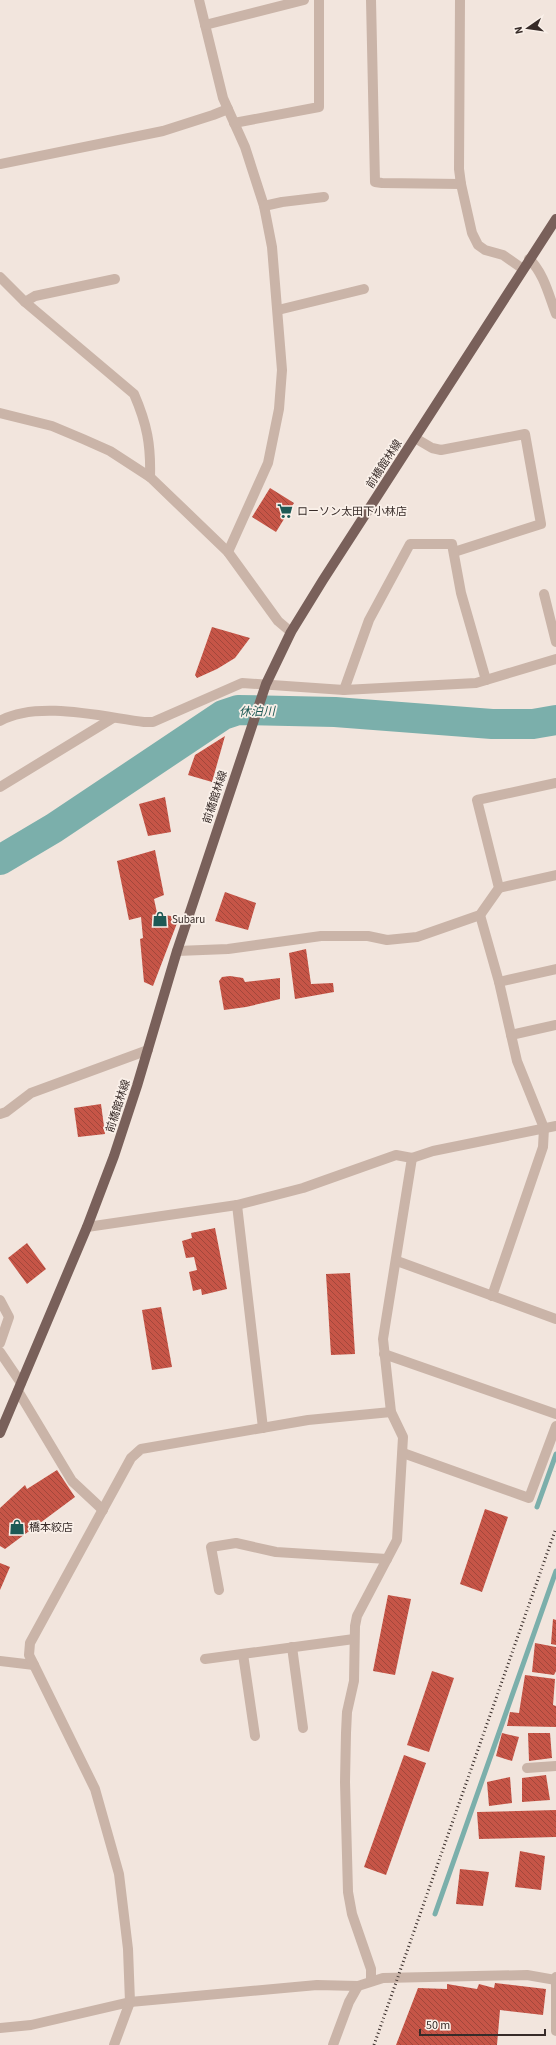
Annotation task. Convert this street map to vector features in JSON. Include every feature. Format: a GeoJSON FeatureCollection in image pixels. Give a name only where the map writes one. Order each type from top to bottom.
{"type":"FeatureCollection","features":[{"type":"Feature","properties":{"kind":"main road","name":"前橋館林線"},"geometry":{"type":"LineString","coordinates":[[0,1433],[87,1226],[114,1156],[148,1050],[177,951],[264,687],[291,632],[323,580],[556,219]]}},
{"type":"Feature","properties":{"kind":"street"},"geometry":{"type":"LineString","coordinates":[[199,0],[223,98],[245,147],[264,206],[272,247],[282,370],[276,425],[268,464],[228,552]]}},
{"type":"Feature","properties":{"kind":"street"},"geometry":{"type":"LineString","coordinates":[[205,25],[304,0]]}},
{"type":"Feature","properties":{"kind":"street"},"geometry":{"type":"LineString","coordinates":[[234,124],[319,107],[319,0]]}},
{"type":"Feature","properties":{"kind":"street"},"geometry":{"type":"LineString","coordinates":[[371,0],[375,182],[461,184]]}},
{"type":"Feature","properties":{"kind":"street"},"geometry":{"type":"LineString","coordinates":[[460,0],[459,169],[472,233],[478,245],[485,250],[504,255],[523,269]]}},
{"type":"Feature","properties":{"kind":"street"},"geometry":{"type":"LineString","coordinates":[[0,164],[163,131],[213,116],[228,108]]}},
{"type":"Feature","properties":{"kind":"street"},"geometry":{"type":"LineString","coordinates":[[264,206],[282,202],[324,197]]}},
{"type":"Feature","properties":{"kind":"street"},"geometry":{"type":"LineString","coordinates":[[529,259],[540,273],[556,314]]}},
{"type":"Feature","properties":{"kind":"street"},"geometry":{"type":"LineString","coordinates":[[0,277],[26,302],[134,394],[143,414],[149,435],[150,477]]}},
{"type":"Feature","properties":{"kind":"street"},"geometry":{"type":"LineString","coordinates":[[26,302],[35,296],[115,279]]}},
{"type":"Feature","properties":{"kind":"street"},"geometry":{"type":"LineString","coordinates":[[278,310],[364,289]]}},
{"type":"Feature","properties":{"kind":"street"},"geometry":{"type":"LineString","coordinates":[[0,413],[52,426],[83,439],[110,451],[150,477],[228,552],[278,621],[291,632]]}},
{"type":"Feature","properties":{"kind":"street"},"geometry":{"type":"LineString","coordinates":[[415,438],[432,448],[442,450],[525,434],[541,524],[454,552]]}},
{"type":"Feature","properties":{"kind":"street"},"geometry":{"type":"LineString","coordinates":[[344,690],[369,620],[410,544],[452,544],[461,592],[486,680]]}},
{"type":"Feature","properties":{"kind":"street"},"geometry":{"type":"LineString","coordinates":[[544,594],[556,642]]}},
{"type":"Feature","properties":{"kind":"street"},"geometry":{"type":"LineString","coordinates":[[0,721],[8,716],[53,709],[153,722],[242,683],[264,687],[344,690],[476,683],[556,658]]}},
{"type":"Feature","properties":{"kind":"street"},"geometry":{"type":"LineString","coordinates":[[0,788],[113,718]]}},
{"type":"Feature","properties":{"kind":"street"},"geometry":{"type":"LineString","coordinates":[[499,888],[477,800],[556,783]]}},
{"type":"Feature","properties":{"kind":"street"},"geometry":{"type":"LineString","coordinates":[[177,951],[228,949],[321,936],[368,936],[387,940],[417,937],[480,915],[499,888],[556,875]]}},
{"type":"Feature","properties":{"kind":"street"},"geometry":{"type":"LineString","coordinates":[[480,915],[499,982],[517,1061],[544,1128],[543,1147],[492,1296]]}},
{"type":"Feature","properties":{"kind":"street"},"geometry":{"type":"LineString","coordinates":[[499,982],[556,969]]}},
{"type":"Feature","properties":{"kind":"street"},"geometry":{"type":"LineString","coordinates":[[512,1035],[556,1025]]}},
{"type":"Feature","properties":{"kind":"street"},"geometry":{"type":"LineString","coordinates":[[0,1114],[6,1112],[30,1093],[148,1050]]}},
{"type":"Feature","properties":{"kind":"street"},"geometry":{"type":"LineString","coordinates":[[87,1226],[237,1205],[303,1188],[396,1155],[412,1158],[433,1150],[556,1126]]}},
{"type":"Feature","properties":{"kind":"street"},"geometry":{"type":"LineString","coordinates":[[371,1981],[371,1969],[352,1914],[348,1892],[345,1789],[346,1733],[355,1667],[354,1639],[357,1616],[397,1540],[403,1437],[391,1412],[383,1339],[397,1261],[412,1158]]}},
{"type":"Feature","properties":{"kind":"street"},"geometry":{"type":"LineString","coordinates":[[237,1205],[263,1428]]}},
{"type":"Feature","properties":{"kind":"street"},"geometry":{"type":"LineString","coordinates":[[397,1261],[556,1319]]}},
{"type":"Feature","properties":{"kind":"street"},"geometry":{"type":"LineString","coordinates":[[0,1300],[9,1317],[0,1343]]}},
{"type":"Feature","properties":{"kind":"street"},"geometry":{"type":"LineString","coordinates":[[0,1352],[72,1481],[103,1510]]}},
{"type":"Feature","properties":{"kind":"street"},"geometry":{"type":"LineString","coordinates":[[384,1354],[556,1414]]}},
{"type":"Feature","properties":{"kind":"street"},"geometry":{"type":"LineString","coordinates":[[114,2045],[130,2002],[128,1949],[119,1874],[95,1789],[29,1655],[30,1643],[131,1458],[141,1449],[308,1420],[391,1412]]}},
{"type":"Feature","properties":{"kind":"street"},"geometry":{"type":"LineString","coordinates":[[403,1453],[529,1498],[556,1426]]}},
{"type":"Feature","properties":{"kind":"street"},"geometry":{"type":"LineString","coordinates":[[219,1590],[211,1547],[236,1543],[276,1552],[387,1559]]}},
{"type":"Feature","properties":{"kind":"street"},"geometry":{"type":"LineString","coordinates":[[206,1659],[354,1639]]}},
{"type":"Feature","properties":{"kind":"street"},"geometry":{"type":"LineString","coordinates":[[292,1647],[303,1728]]}},
{"type":"Feature","properties":{"kind":"street"},"geometry":{"type":"LineString","coordinates":[[243,1654],[255,1736]]}},
{"type":"Feature","properties":{"kind":"street"},"geometry":{"type":"LineString","coordinates":[[0,1661],[34,1665]]}},
{"type":"Feature","properties":{"kind":"street"},"geometry":{"type":"LineString","coordinates":[[527,1768],[556,1766]]}},
{"type":"Feature","properties":{"kind":"street"},"geometry":{"type":"LineString","coordinates":[[0,2028],[31,2025],[130,2002],[317,1985],[358,1986],[371,1981],[397,1978],[528,1975],[556,1980]]}},
{"type":"Feature","properties":{"kind":"street"},"geometry":{"type":"LineString","coordinates":[[556,1977],[556,2031]]}},
{"type":"Feature","properties":{"kind":"street"},"geometry":{"type":"LineString","coordinates":[[333,2045],[348,2002],[358,1986]]}},
{"type":"Feature","properties":{"kind":"building"},"geometry":{"type":"Polygon","coordinates":[[[270,488],[294,503],[276,532],[252,517],[270,488]]]}},
{"type":"Feature","properties":{"kind":"building"},"geometry":{"type":"Polygon","coordinates":[[[212,627],[250,638],[235,658],[217,669],[197,678],[195,675],[212,627]]]}},
{"type":"Feature","properties":{"kind":"building"},"geometry":{"type":"Polygon","coordinates":[[[225,736],[212,782],[188,775],[195,755],[225,736]]]}},
{"type":"Feature","properties":{"kind":"building"},"geometry":{"type":"Polygon","coordinates":[[[165,797],[171,832],[148,836],[139,804],[165,797]]]}},
{"type":"Feature","properties":{"kind":"building","name":"Subaru"},"geometry":{"type":"Polygon","coordinates":[[[155,850],[164,895],[154,899],[157,913],[179,918],[153,986],[144,982],[140,939],[143,938],[141,917],[129,920],[117,861],[155,850]]]}},
{"type":"Feature","properties":{"kind":"building"},"geometry":{"type":"Polygon","coordinates":[[[225,892],[256,903],[248,930],[215,921],[225,892]]]}},
{"type":"Feature","properties":{"kind":"building"},"geometry":{"type":"Polygon","coordinates":[[[306,949],[311,984],[333,983],[334,992],[295,999],[289,953],[306,949]]]}},
{"type":"Feature","properties":{"kind":"building"},"geometry":{"type":"Polygon","coordinates":[[[230,976],[243,978],[245,982],[280,978],[280,999],[246,1007],[224,1010],[219,981],[222,977],[230,976]]]}},
{"type":"Feature","properties":{"kind":"building"},"geometry":{"type":"Polygon","coordinates":[[[101,1104],[105,1134],[78,1137],[74,1108],[101,1104]]]}},
{"type":"Feature","properties":{"kind":"building"},"geometry":{"type":"Polygon","coordinates":[[[215,1228],[227,1289],[202,1295],[201,1289],[193,1291],[189,1272],[197,1270],[194,1257],[186,1258],[182,1241],[192,1238],[191,1233],[215,1228]]]}},
{"type":"Feature","properties":{"kind":"building"},"geometry":{"type":"Polygon","coordinates":[[[27,1243],[46,1269],[27,1284],[8,1258],[27,1243]]]}},
{"type":"Feature","properties":{"kind":"building"},"geometry":{"type":"Polygon","coordinates":[[[350,1273],[355,1354],[331,1355],[326,1274],[350,1273]]]}},
{"type":"Feature","properties":{"kind":"building"},"geometry":{"type":"Polygon","coordinates":[[[161,1307],[172,1367],[152,1370],[142,1310],[161,1307]]]}},
{"type":"Feature","properties":{"kind":"building","name":"橋本絞店"},"geometry":{"type":"Polygon","coordinates":[[[57,1470],[75,1497],[5,1549],[0,1546],[0,1508],[25,1485],[27,1489],[57,1470]]]}},
{"type":"Feature","properties":{"kind":"building"},"geometry":{"type":"Polygon","coordinates":[[[485,1509],[508,1517],[482,1592],[460,1584],[485,1509]]]}},
{"type":"Feature","properties":{"kind":"building"},"geometry":{"type":"Polygon","coordinates":[[[0,1563],[10,1567],[0,1590],[0,1563]]]}},
{"type":"Feature","properties":{"kind":"building"},"geometry":{"type":"Polygon","coordinates":[[[388,1595],[411,1599],[395,1675],[373,1671],[388,1595]]]}},
{"type":"Feature","properties":{"kind":"building"},"geometry":{"type":"Polygon","coordinates":[[[553,1619],[556,1620],[556,1645],[551,1644],[553,1619]]]}},
{"type":"Feature","properties":{"kind":"building"},"geometry":{"type":"Polygon","coordinates":[[[535,1643],[556,1647],[556,1671],[554,1675],[532,1672],[535,1643]]]}},
{"type":"Feature","properties":{"kind":"building"},"geometry":{"type":"Polygon","coordinates":[[[432,1671],[454,1678],[429,1752],[407,1745],[432,1671]]]}},
{"type":"Feature","properties":{"kind":"building"},"geometry":{"type":"Polygon","coordinates":[[[525,1675],[555,1679],[553,1705],[556,1706],[556,1727],[507,1726],[510,1712],[519,1713],[525,1675]]]}},
{"type":"Feature","properties":{"kind":"building"},"geometry":{"type":"Polygon","coordinates":[[[502,1733],[519,1737],[512,1761],[496,1756],[502,1733]]]}},
{"type":"Feature","properties":{"kind":"building"},"geometry":{"type":"Polygon","coordinates":[[[528,1733],[550,1733],[552,1758],[529,1761],[528,1733]]]}},
{"type":"Feature","properties":{"kind":"building"},"geometry":{"type":"Polygon","coordinates":[[[404,1755],[426,1763],[386,1875],[364,1867],[404,1755]]]}},
{"type":"Feature","properties":{"kind":"building"},"geometry":{"type":"Polygon","coordinates":[[[546,1775],[550,1800],[522,1802],[522,1778],[546,1775]]]}},
{"type":"Feature","properties":{"kind":"building"},"geometry":{"type":"Polygon","coordinates":[[[510,1777],[512,1803],[489,1806],[487,1782],[510,1777]]]}},
{"type":"Feature","properties":{"kind":"building"},"geometry":{"type":"Polygon","coordinates":[[[556,1810],[556,1837],[479,1839],[477,1812],[556,1810]]]}},
{"type":"Feature","properties":{"kind":"building"},"geometry":{"type":"Polygon","coordinates":[[[520,1851],[545,1856],[541,1890],[515,1887],[520,1851]]]}},
{"type":"Feature","properties":{"kind":"building"},"geometry":{"type":"Polygon","coordinates":[[[460,1869],[489,1872],[483,1906],[456,1904],[460,1869]]]}},
{"type":"Feature","properties":{"kind":"building"},"geometry":{"type":"Polygon","coordinates":[[[495,1983],[546,1989],[543,2015],[500,2010],[497,2045],[396,2045],[418,1988],[447,1989],[447,1984],[477,1989],[479,1984],[494,1988],[495,1983]]]}},
{"type":"Feature","properties":{"kind":"waterway","name":"休泊川"},"geometry":{"type":"LineString","coordinates":[[0,860],[54,828],[223,715],[238,710],[335,712],[492,724],[533,724],[556,720]]}},
{"type":"Feature","properties":{"kind":"waterway"},"geometry":{"type":"LineString","coordinates":[[537,1507],[556,1454]]}},
{"type":"Feature","properties":{"kind":"waterway"},"geometry":{"type":"LineString","coordinates":[[435,1914],[556,1571]]}},
{"type":"Feature","properties":{"kind":"railway"},"geometry":{"type":"LineString","coordinates":[[374,2045],[556,1528]]}},
{"type":"Feature","properties":{"kind":"place","name":"ローソン太田下小林店"},"geometry":{"type":"Point","coordinates":[285,511]}},
{"type":"Feature","properties":{"kind":"place","name":"Subaru"},"geometry":{"type":"Point","coordinates":[160,919]}},
{"type":"Feature","properties":{"kind":"place","name":"橋本絞店"},"geometry":{"type":"Point","coordinates":[17,1527]}}]}
